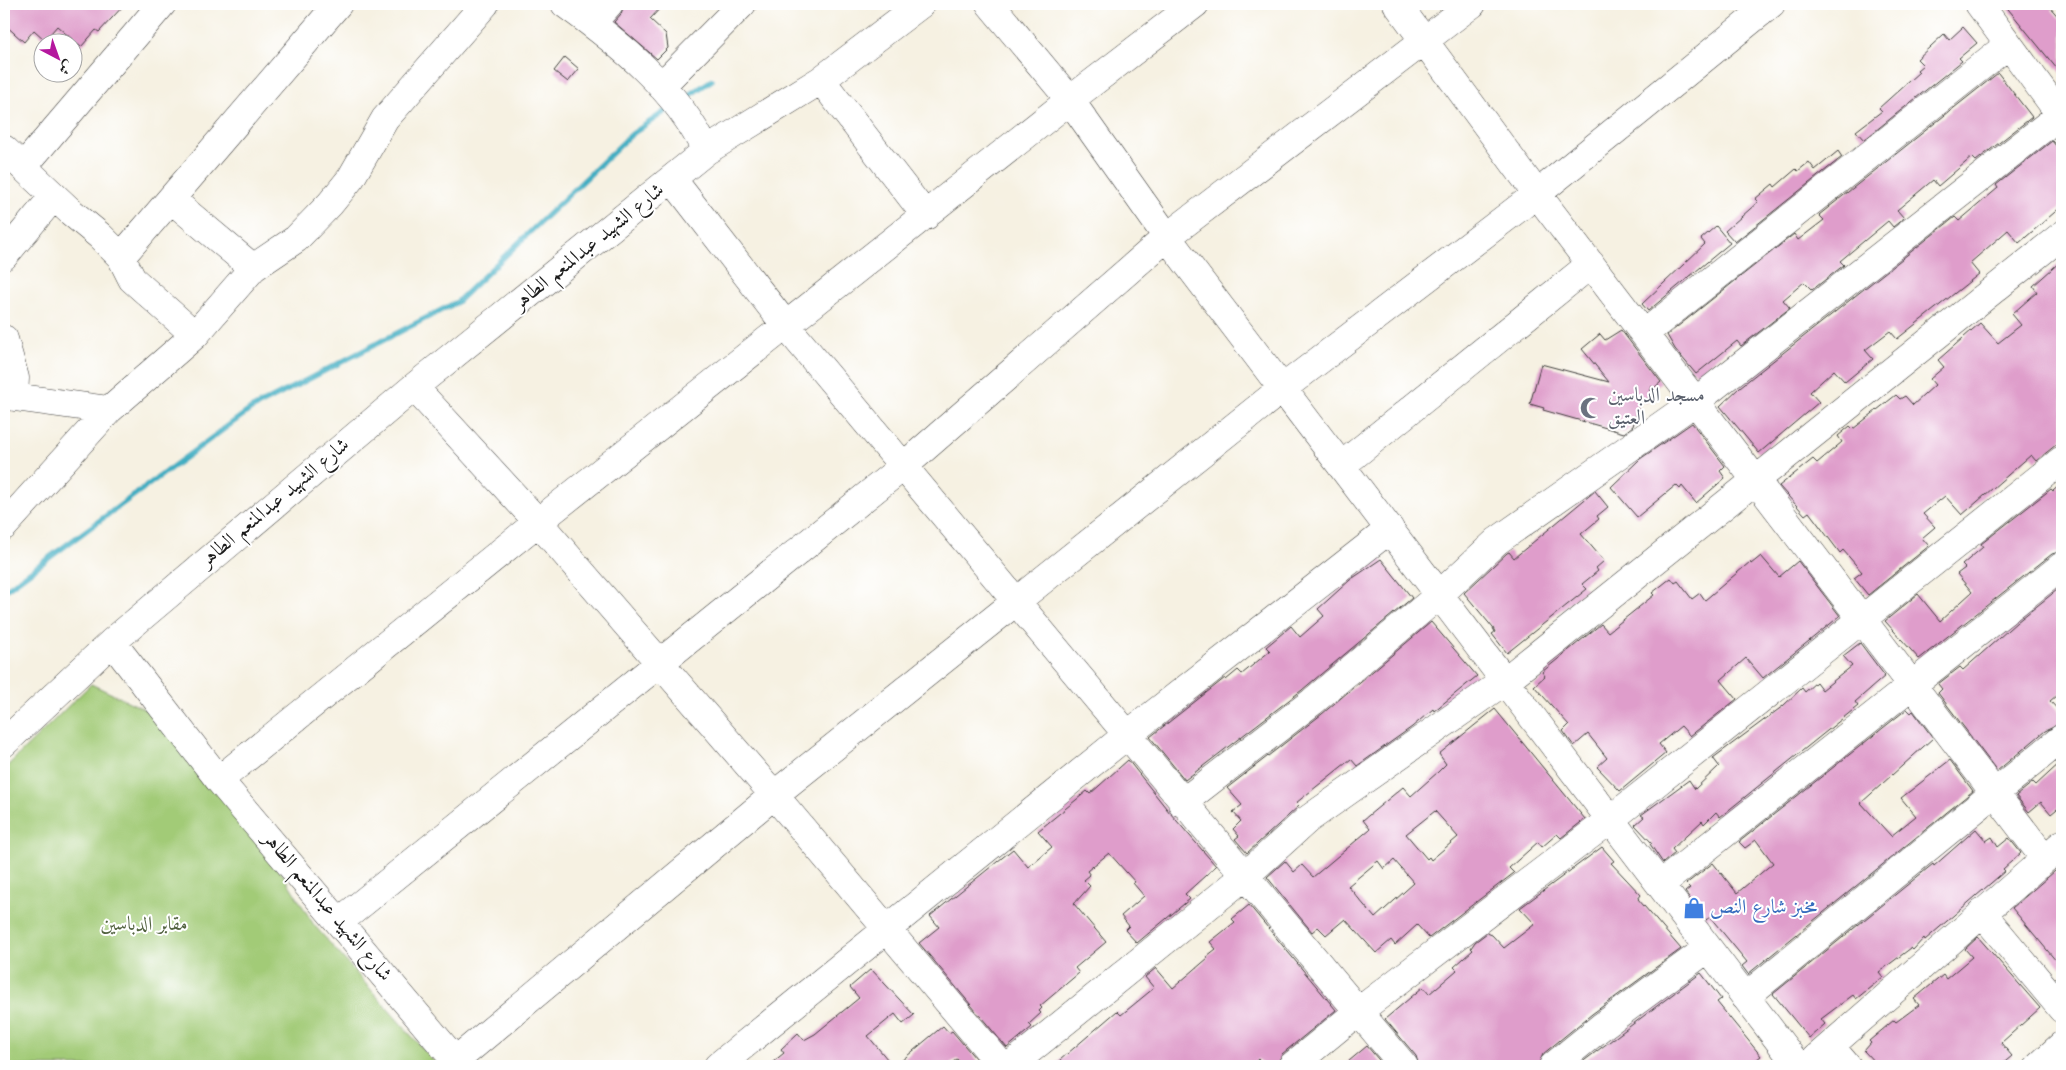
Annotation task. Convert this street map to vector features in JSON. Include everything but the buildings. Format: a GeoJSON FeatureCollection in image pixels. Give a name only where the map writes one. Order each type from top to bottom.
{"type":"FeatureCollection","features":[{"type":"Feature","properties":{"kind":"street"},"geometry":{"type":"LineString","coordinates":[[162,4],[13,158],[100,236],[121,257],[132,279],[195,335]]}},
{"type":"Feature","properties":{"kind":"street"},"geometry":{"type":"LineString","coordinates":[[121,257],[172,200],[338,4]]}},
{"type":"Feature","properties":{"kind":"street"},"geometry":{"type":"LineString","coordinates":[[4,526],[109,410],[195,335],[253,268],[296,239],[330,204],[351,178],[385,119],[485,4]]}},
{"type":"Feature","properties":{"kind":"street"},"geometry":{"type":"LineString","coordinates":[[565,4],[600,14],[688,117],[706,151]]}},
{"type":"Feature","properties":{"kind":"street"},"geometry":{"type":"LineString","coordinates":[[661,86],[742,4]]}},
{"type":"Feature","properties":{"kind":"street","name":"شارع الشهيد عبدالمنعم الطاهر"},"geometry":{"type":"LineString","coordinates":[[458,1064],[219,780],[112,642],[414,387],[673,180],[706,151],[821,80],[921,4]]}},
{"type":"Feature","properties":{"kind":"street"},"geometry":{"type":"LineString","coordinates":[[990,4],[1070,100],[1167,237],[1390,529],[1438,596],[1506,680],[1661,884],[1707,949],[1798,1066]]}},
{"type":"Feature","properties":{"kind":"street"},"geometry":{"type":"LineString","coordinates":[[219,780],[538,522],[1070,100],[1195,4]]}},
{"type":"Feature","properties":{"kind":"street"},"geometry":{"type":"LineString","coordinates":[[1397,4],[1537,194],[1914,685],[1993,794],[2054,851],[1982,913],[1838,1056],[1807,1066]]}},
{"type":"Feature","properties":{"kind":"street"},"geometry":{"type":"LineString","coordinates":[[339,922],[905,465],[1167,237],[1472,4]]}},
{"type":"Feature","properties":{"kind":"street"},"geometry":{"type":"LineString","coordinates":[[458,1064],[774,795],[1283,388],[1537,194],[1771,4]]}},
{"type":"Feature","properties":{"kind":"street"},"geometry":{"type":"LineString","coordinates":[[1182,803],[1312,702],[1438,596],[1497,541],[1696,401],[2061,116],[1979,4]]}},
{"type":"Feature","properties":{"kind":"street"},"geometry":{"type":"LineString","coordinates":[[1645,333],[2008,44]]}},
{"type":"Feature","properties":{"kind":"street"},"geometry":{"type":"LineString","coordinates":[[821,80],[926,216]]}},
{"type":"Feature","properties":{"kind":"street"},"geometry":{"type":"LineString","coordinates":[[673,180],[787,326],[905,465],[1016,603],[1182,803],[1404,1066]]}},
{"type":"Feature","properties":{"kind":"street"},"geometry":{"type":"LineString","coordinates":[[4,256],[54,196]]}},
{"type":"Feature","properties":{"kind":"street"},"geometry":{"type":"LineString","coordinates":[[172,200],[253,268]]}},
{"type":"Feature","properties":{"kind":"street"},"geometry":{"type":"LineString","coordinates":[[1010,1066],[1245,876],[1308,820],[1336,798],[1506,680],[2062,235]]}},
{"type":"Feature","properties":{"kind":"street"},"geometry":{"type":"LineString","coordinates":[[1342,466],[1592,264]]}},
{"type":"Feature","properties":{"kind":"street"},"geometry":{"type":"LineString","coordinates":[[4,340],[15,378],[7,400],[109,410]]}},
{"type":"Feature","properties":{"kind":"street"},"geometry":{"type":"LineString","coordinates":[[414,387],[538,522],[774,795],[1002,1066]]}},
{"type":"Feature","properties":{"kind":"street"},"geometry":{"type":"LineString","coordinates":[[1292,1066],[1359,1011],[1611,819],[1862,617],[2062,460]]}},
{"type":"Feature","properties":{"kind":"street"},"geometry":{"type":"LineString","coordinates":[[718,1066],[1127,735],[1390,529]]}},
{"type":"Feature","properties":{"kind":"street"},"geometry":{"type":"LineString","coordinates":[[1661,884],[2062,566]]}},
{"type":"Feature","properties":{"kind":"street"},"geometry":{"type":"LineString","coordinates":[[4,743],[112,642]]}},
{"type":"Feature","properties":{"kind":"street"},"geometry":{"type":"LineString","coordinates":[[1745,997],[2062,738]]}},
{"type":"Feature","properties":{"kind":"street"},"geometry":{"type":"LineString","coordinates":[[1982,913],[2062,1009]]}},
{"type":"Feature","properties":{"kind":"street"},"geometry":{"type":"LineString","coordinates":[[1553,1066],[1601,1027],[1707,949]]}},
{"type":"Feature","properties":{"kind":"street"},"geometry":{"type":"LineString","coordinates":[[2039,1066],[2062,1045]]}},
{"type":"Feature","properties":{"kind":"green space","name":"مقابر الدباسين"},"geometry":{"type":"Polygon","coordinates":[[[91,684],[155,714],[284,876],[314,925],[438,1066],[4,1066],[4,769],[91,684]]]}},
{"type":"Feature","properties":{"kind":"waterway"},"geometry":{"type":"LineString","coordinates":[[682,100],[712,80]]}},
{"type":"Feature","properties":{"kind":"waterway"},"geometry":{"type":"LineString","coordinates":[[4,591],[251,409],[457,302],[632,134],[670,108]]}},
{"type":"Feature","properties":{"kind":"place","name":"مسجد الدباسين العتيق"},"geometry":{"type":"Point","coordinates":[1591,408]}},
{"type":"Feature","properties":{"kind":"place","name":"مخبز شارع النص"},"geometry":{"type":"Point","coordinates":[1694,908]}}]}
